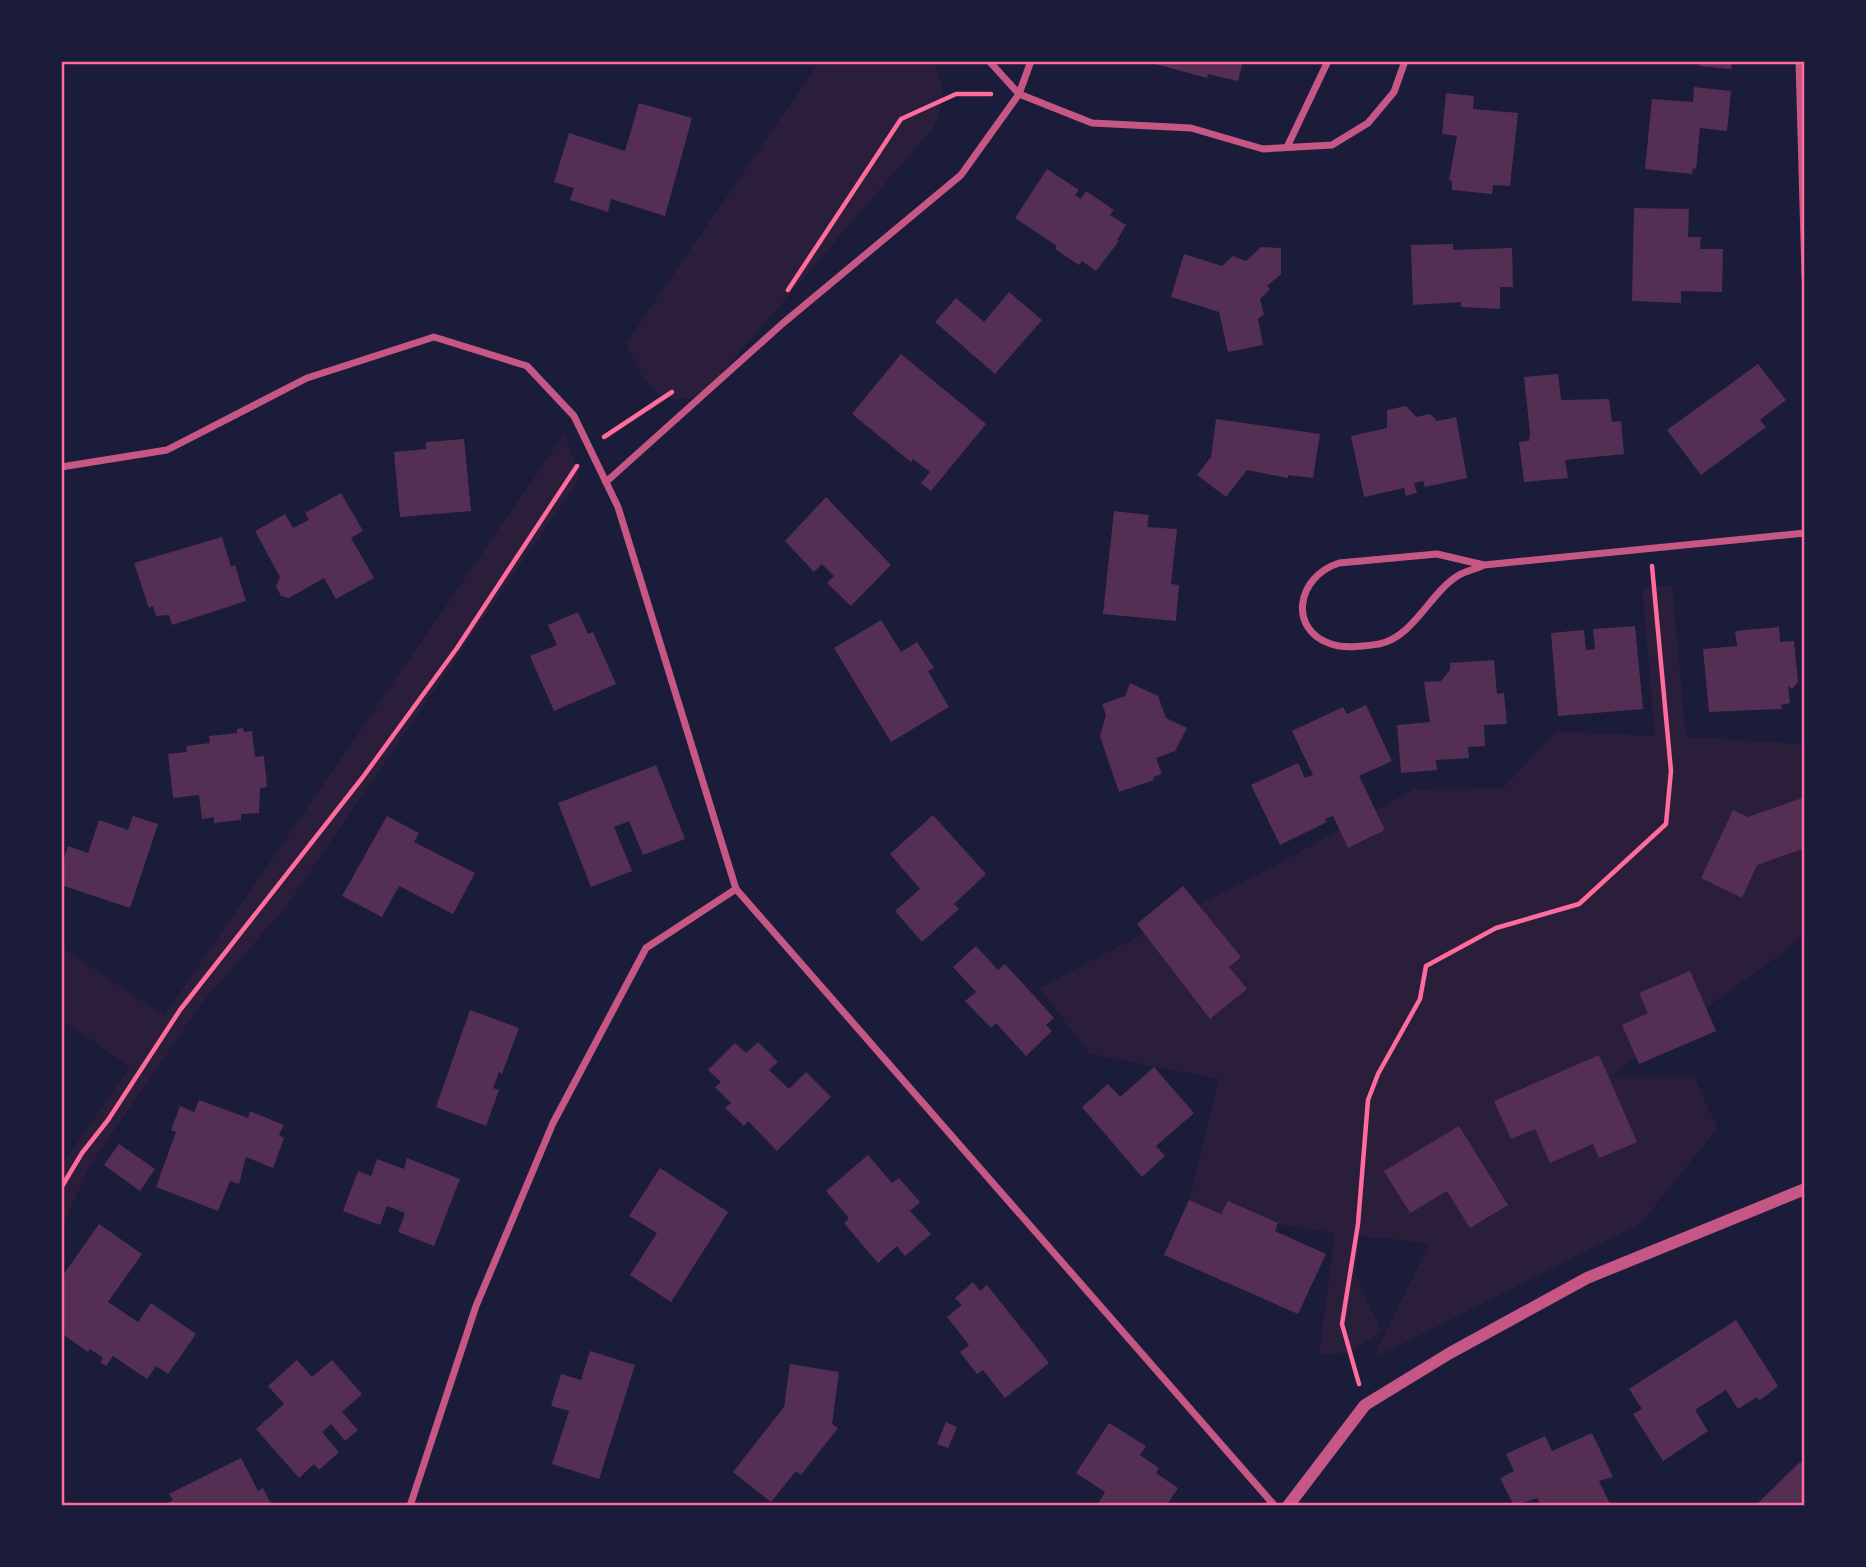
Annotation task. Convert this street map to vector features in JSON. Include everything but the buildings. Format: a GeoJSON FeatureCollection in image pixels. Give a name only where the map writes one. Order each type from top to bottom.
{"type":"FeatureCollection","features":[{"type":"Feature","properties":{"kind":"street"},"geometry":{"type":"LineString","coordinates":[[989,61],[1019,94],[1092,123],[1192,128],[1264,149],[1287,145],[1332,145],[1368,123],[1394,92],[1405,61]]}},
{"type":"Feature","properties":{"kind":"street"},"geometry":{"type":"LineString","coordinates":[[606,482],[782,324],[961,176],[1019,94],[1031,61]]}},
{"type":"Feature","properties":{"kind":"street"},"geometry":{"type":"LineString","coordinates":[[1287,145],[1328,61]]}},
{"type":"Feature","properties":{"kind":"street"},"geometry":{"type":"LineString","coordinates":[[1799,61],[1805,277]]}},
{"type":"Feature","properties":{"kind":"street"},"geometry":{"type":"LineString","coordinates":[[61,467],[167,450],[307,378],[434,337],[527,366],[574,416],[618,507],[736,889],[788,952],[1275,1506]]}},
{"type":"Feature","properties":{"kind":"street"},"geometry":{"type":"LineString","coordinates":[[1484,565],[1437,554],[1339,563],[1324,568],[1312,577],[1304,591],[1302,606],[1306,621],[1315,634],[1328,643],[1343,647],[1381,643],[1403,631],[1458,576],[1484,565],[1805,533]]}},
{"type":"Feature","properties":{"kind":"street"},"geometry":{"type":"LineString","coordinates":[[410,1506],[476,1306],[553,1123],[646,948],[736,889]]}},
{"type":"Feature","properties":{"kind":"street"},"geometry":{"type":"LineString","coordinates":[[1288,1506],[1365,1405],[1450,1353],[1587,1278],[1805,1189]]}},
{"type":"Feature","properties":{"kind":"path"},"geometry":{"type":"LineString","coordinates":[[782,299],[901,119],[956,94],[1019,94]]}},
{"type":"Feature","properties":{"kind":"path"},"geometry":{"type":"LineString","coordinates":[[61,1188],[180,1010],[363,777],[457,648],[589,447],[682,386]]}},
{"type":"Feature","properties":{"kind":"path"},"geometry":{"type":"LineString","coordinates":[[1365,1405],[1342,1324],[1358,1224],[1368,1100],[1377,1074],[1420,999],[1426,966],[1496,928],[1579,904],[1666,824],[1671,771],[1651,549]]}},
{"type":"Feature","properties":{"kind":"shaded area"},"geometry":{"type":"Polygon","coordinates":[[[820,61],[933,61],[942,87],[942,103],[933,128],[708,389],[692,397],[666,397],[647,382],[626,343],[820,61]]]}},
{"type":"Feature","properties":{"kind":"shaded area"},"geometry":{"type":"Polygon","coordinates":[[[564,434],[580,478],[285,908],[201,1004],[89,1167],[61,1231],[61,1166],[130,1067],[61,1019],[61,947],[164,1016],[564,434]]]}},
{"type":"Feature","properties":{"kind":"shaded area"},"geometry":{"type":"Polygon","coordinates":[[[1672,585],[1686,737],[1805,744],[1805,931],[1787,950],[1609,1077],[1694,1077],[1718,1128],[1641,1223],[1373,1359],[1429,1243],[1359,1236],[1355,1274],[1382,1332],[1347,1353],[1319,1354],[1335,1233],[1187,1210],[1219,1079],[1090,1054],[1039,988],[1272,867],[1414,789],[1503,788],[1556,731],[1655,736],[1642,588],[1672,585]]]}}]}
